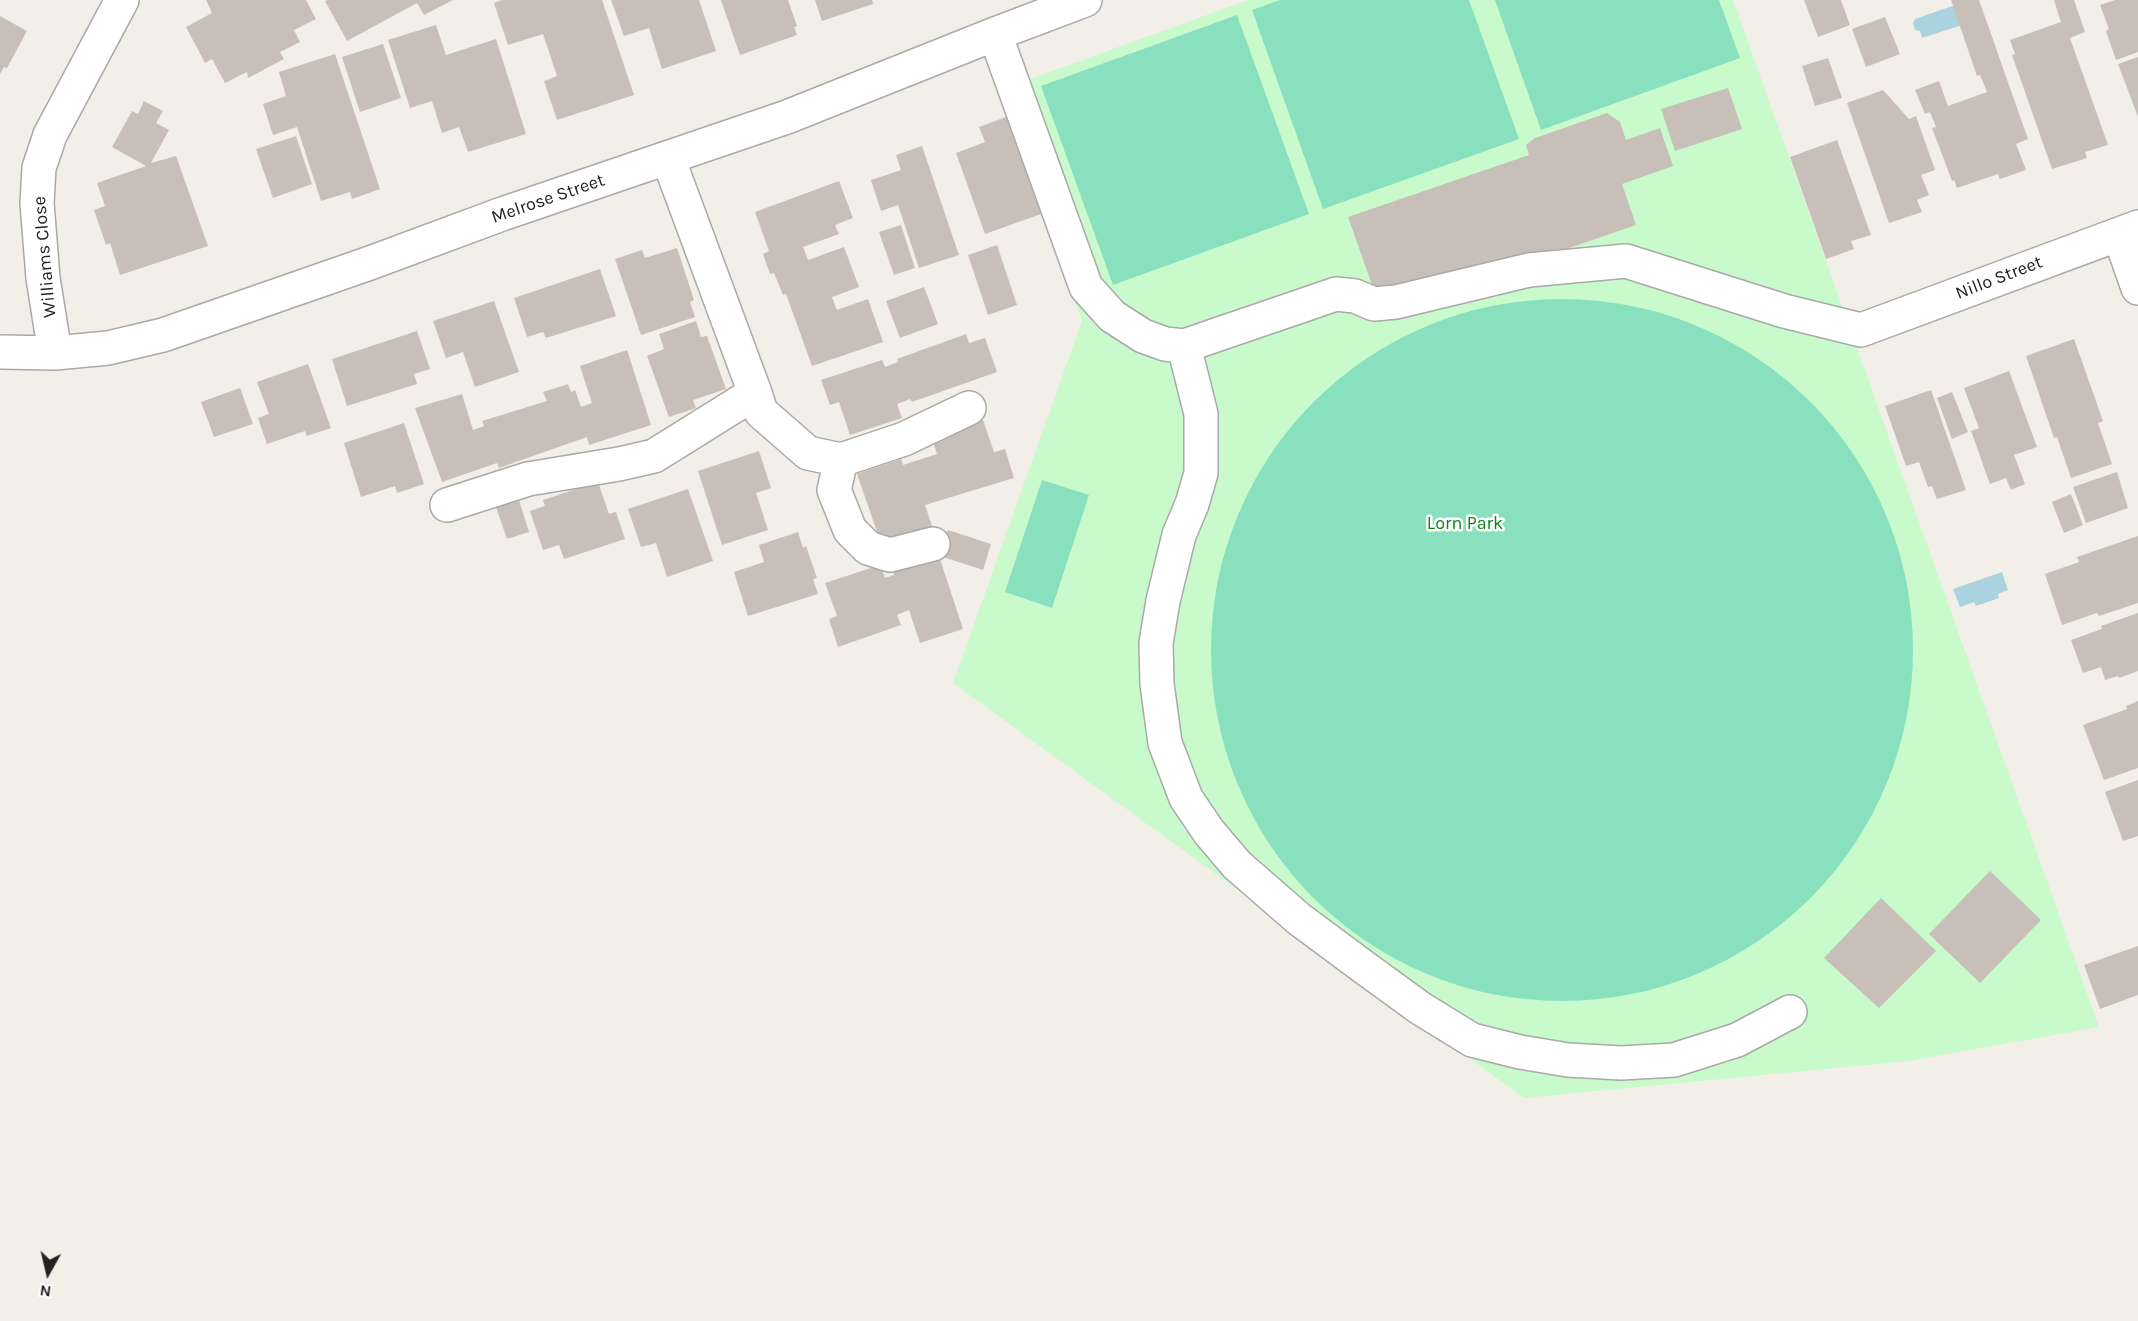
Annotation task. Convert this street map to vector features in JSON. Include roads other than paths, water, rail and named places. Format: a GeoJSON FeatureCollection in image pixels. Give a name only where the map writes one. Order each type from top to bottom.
{"type":"FeatureCollection","features":[{"type":"Feature","properties":{"kind":"street","name":"Williams Close"},"geometry":{"type":"LineString","coordinates":[[56,353],[43,278],[37,203],[39,168],[50,135],[122,0]]}},
{"type":"Feature","properties":{"kind":"street","name":"Melrose Street"},"geometry":{"type":"LineString","coordinates":[[0,352],[56,353],[108,348],[163,334],[370,263],[502,214],[787,117],[1085,0]]}},
{"type":"Feature","properties":{"kind":"street"},"geometry":{"type":"LineString","coordinates":[[995,34],[1086,287],[1112,316],[1143,336],[1165,344],[1184,346],[1202,414],[1201,473],[1192,504],[1179,535],[1163,602],[1156,643],[1156,684],[1166,743],[1186,798],[1209,832],[1238,865],[1318,933],[1420,1008],[1472,1040],[1520,1052],[1568,1060],[1621,1063],[1674,1060],[1737,1040],[1790,1012]]}},
{"type":"Feature","properties":{"kind":"street"},"geometry":{"type":"LineString","coordinates":[[668,158],[760,412],[808,453],[841,460],[904,439],[969,408]]}},
{"type":"Feature","properties":{"kind":"street"},"geometry":{"type":"LineString","coordinates":[[2128,230],[2138,288]]}},
{"type":"Feature","properties":{"kind":"street","name":"Nillo Street"},"geometry":{"type":"LineString","coordinates":[[1184,346],[1336,294],[1355,296],[1374,304],[1396,302],[1529,270],[1626,261],[1784,310],[1861,330],[2128,230]]}},
{"type":"Feature","properties":{"kind":"street"},"geometry":{"type":"LineString","coordinates":[[447,505],[528,479],[654,456],[754,393]]}},
{"type":"Feature","properties":{"kind":"street"},"geometry":{"type":"LineString","coordinates":[[841,460],[834,490],[850,530],[868,548],[890,555],[933,544]]}},
{"type":"Feature","properties":{"kind":"water"},"geometry":{"type":"Polygon","coordinates":[[[1958,4],[1965,24],[1922,38],[1920,31],[1915,30],[1913,23],[1915,19],[1958,4]]]}},
{"type":"Feature","properties":{"kind":"water"},"geometry":{"type":"Polygon","coordinates":[[[2002,572],[2008,590],[1998,594],[1999,598],[1976,606],[1974,602],[1960,607],[1953,589],[2002,572]]]}},
{"type":"Feature","properties":{"kind":"park label","name":"Lorn Park"},"geometry":{"type":"Point","coordinates":[1465,524]}}]}
